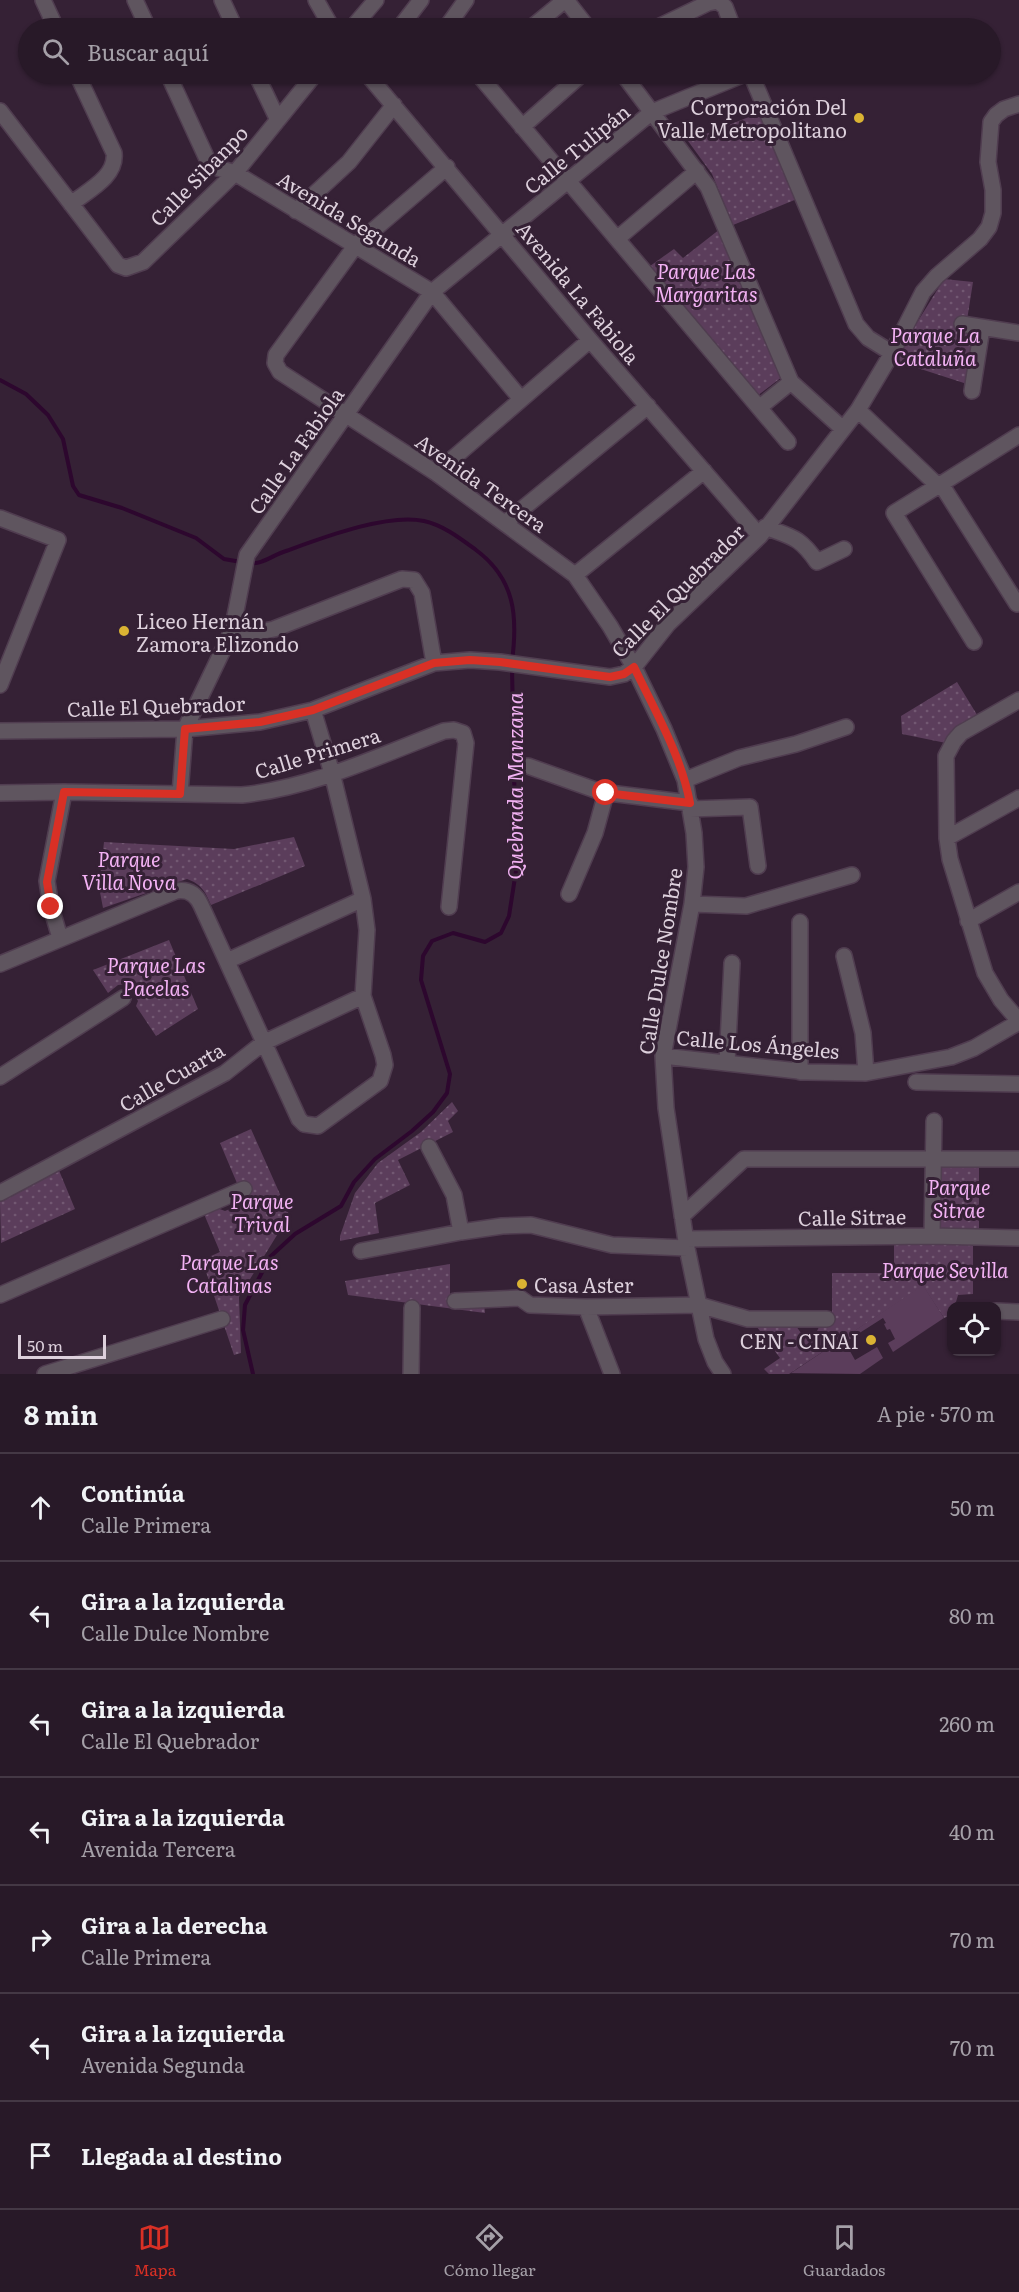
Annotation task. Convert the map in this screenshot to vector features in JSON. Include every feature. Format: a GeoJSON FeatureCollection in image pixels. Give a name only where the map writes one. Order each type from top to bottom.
{"type":"FeatureCollection","features":[{"type":"Feature","properties":{"kind":"street"},"geometry":{"type":"LineString","coordinates":[[43,0],[51,18]]}},
{"type":"Feature","properties":{"kind":"street"},"geometry":{"type":"LineString","coordinates":[[135,0],[143,18]]}},
{"type":"Feature","properties":{"kind":"street"},"geometry":{"type":"LineString","coordinates":[[222,0],[230,18]]}},
{"type":"Feature","properties":{"kind":"street"},"geometry":{"type":"LineString","coordinates":[[316,0],[326,18]]}},
{"type":"Feature","properties":{"kind":"street"},"geometry":{"type":"LineString","coordinates":[[361,18],[376,0]]}},
{"type":"Feature","properties":{"kind":"street"},"geometry":{"type":"LineString","coordinates":[[407,18],[421,0]]}},
{"type":"Feature","properties":{"kind":"street"},"geometry":{"type":"LineString","coordinates":[[453,18],[465,0]]}},
{"type":"Feature","properties":{"kind":"street"},"geometry":{"type":"LineString","coordinates":[[544,18],[566,0],[580,18]]}},
{"type":"Feature","properties":{"kind":"street"},"geometry":{"type":"LineString","coordinates":[[677,18],[708,3],[718,1],[725,8],[729,18]]}},
{"type":"Feature","properties":{"kind":"street"},"geometry":{"type":"LineString","coordinates":[[0,111],[71,204],[108,174],[116,162],[82,84]]}},
{"type":"Feature","properties":{"kind":"street","name":"Avenida Segunda"},"geometry":{"type":"LineString","coordinates":[[173,84],[208,160],[218,168],[235,173],[432,292],[520,399]]}},
{"type":"Feature","properties":{"kind":"street"},"geometry":{"type":"LineString","coordinates":[[261,84],[278,120]]}},
{"type":"Feature","properties":{"kind":"street","name":"Calle Sibanpo"},"geometry":{"type":"LineString","coordinates":[[71,204],[118,265],[126,268],[143,262],[235,173],[307,84]]}},
{"type":"Feature","properties":{"kind":"street","name":"Avenida La Fabiola"},"geometry":{"type":"LineString","coordinates":[[376,84],[704,471],[763,532]]}},
{"type":"Feature","properties":{"kind":"street"},"geometry":{"type":"LineString","coordinates":[[486,84],[788,442]]}},
{"type":"Feature","properties":{"kind":"street"},"geometry":{"type":"LineString","coordinates":[[522,127],[571,84]]}},
{"type":"Feature","properties":{"kind":"street"},"geometry":{"type":"LineString","coordinates":[[631,84],[708,187],[791,382],[843,429]]}},
{"type":"Feature","properties":{"kind":"street","name":"Calle Tulipán"},"geometry":{"type":"LineString","coordinates":[[504,234],[652,112],[721,84]]}},
{"type":"Feature","properties":{"kind":"street"},"geometry":{"type":"LineString","coordinates":[[755,84],[856,324],[868,338],[892,354]]}},
{"type":"Feature","properties":{"kind":"street","name":"Calle El Quebrador"},"geometry":{"type":"LineString","coordinates":[[0,730],[185,729],[260,722],[313,710],[434,663],[470,660],[610,677],[624,674],[634,667],[668,624],[763,532],[858,410],[892,354],[923,292],[937,276],[980,239],[989,227],[993,213],[993,190],[988,162],[991,122],[1004,109],[1019,104]]}},
{"type":"Feature","properties":{"kind":"street"},"geometry":{"type":"LineString","coordinates":[[296,211],[349,162],[394,105]]}},
{"type":"Feature","properties":{"kind":"street"},"geometry":{"type":"LineString","coordinates":[[356,245],[447,167]]}},
{"type":"Feature","properties":{"kind":"street"},"geometry":{"type":"LineString","coordinates":[[618,238],[697,171]]}},
{"type":"Feature","properties":{"kind":"street","name":"Calle La Fabiola"},"geometry":{"type":"LineString","coordinates":[[185,729],[232,631],[246,555],[432,292],[504,234]]}},
{"type":"Feature","properties":{"kind":"street","name":"Avenida Tercera"},"geometry":{"type":"LineString","coordinates":[[356,245],[276,355],[275,363],[280,372],[436,473],[575,575],[610,626],[634,667]]}},
{"type":"Feature","properties":{"kind":"street"},"geometry":{"type":"LineString","coordinates":[[962,324],[1019,333]]}},
{"type":"Feature","properties":{"kind":"street"},"geometry":{"type":"LineString","coordinates":[[972,391],[982,328]]}},
{"type":"Feature","properties":{"kind":"street"},"geometry":{"type":"LineString","coordinates":[[436,473],[590,339]]}},
{"type":"Feature","properties":{"kind":"street"},"geometry":{"type":"LineString","coordinates":[[760,407],[791,382]]}},
{"type":"Feature","properties":{"kind":"street"},"geometry":{"type":"LineString","coordinates":[[505,523],[648,406]]}},
{"type":"Feature","properties":{"kind":"street"},"geometry":{"type":"LineString","coordinates":[[858,410],[908,456],[927,478],[934,483],[941,484],[1017,604]]}},
{"type":"Feature","properties":{"kind":"street"},"geometry":{"type":"LineString","coordinates":[[974,642],[894,513],[1019,435]]}},
{"type":"Feature","properties":{"kind":"street"},"geometry":{"type":"LineString","coordinates":[[575,575],[704,471]]}},
{"type":"Feature","properties":{"kind":"street"},"geometry":{"type":"LineString","coordinates":[[0,518],[58,540],[0,685]]}},
{"type":"Feature","properties":{"kind":"street"},"geometry":{"type":"LineString","coordinates":[[763,532],[797,539],[804,544],[817,562],[844,549]]}},
{"type":"Feature","properties":{"kind":"street"},"geometry":{"type":"LineString","coordinates":[[232,631],[259,632],[274,629],[402,579],[414,580],[422,593],[434,663]]}},
{"type":"Feature","properties":{"kind":"street","name":"Calle Dulce Nombre"},"geometry":{"type":"LineString","coordinates":[[634,667],[664,729],[685,780],[694,833],[696,867],[692,904],[663,1056],[666,1108],[687,1244],[706,1339],[715,1362],[723,1374]]}},
{"type":"Feature","properties":{"kind":"street"},"geometry":{"type":"LineString","coordinates":[[1019,701],[961,733],[946,756],[947,838],[950,859],[985,972],[1001,1000],[1019,1021]]}},
{"type":"Feature","properties":{"kind":"street"},"geometry":{"type":"LineString","coordinates":[[0,964],[176,891],[190,892],[197,897],[299,1119],[310,1127],[318,1126],[380,1081],[383,1073],[383,1055],[363,996],[367,930],[363,899],[332,773],[313,710]]}},
{"type":"Feature","properties":{"kind":"street"},"geometry":{"type":"LineString","coordinates":[[685,780],[739,758],[796,744],[846,727]]}},
{"type":"Feature","properties":{"kind":"street"},"geometry":{"type":"LineString","coordinates":[[180,794],[185,729]]}},
{"type":"Feature","properties":{"kind":"street","name":"Calle Primera"},"geometry":{"type":"LineString","coordinates":[[0,793],[242,795],[266,793],[332,773],[444,731],[454,730],[463,733],[466,757],[449,907]]}},
{"type":"Feature","properties":{"kind":"street"},"geometry":{"type":"LineString","coordinates":[[528,766],[606,793],[690,806],[750,807],[758,866]]}},
{"type":"Feature","properties":{"kind":"street"},"geometry":{"type":"LineString","coordinates":[[60,938],[47,882],[64,792]]}},
{"type":"Feature","properties":{"kind":"street"},"geometry":{"type":"LineString","coordinates":[[569,894],[594,833],[606,793]]}},
{"type":"Feature","properties":{"kind":"street"},"geometry":{"type":"LineString","coordinates":[[947,838],[1019,798]]}},
{"type":"Feature","properties":{"kind":"street"},"geometry":{"type":"LineString","coordinates":[[692,904],[746,906],[852,875]]}},
{"type":"Feature","properties":{"kind":"street"},"geometry":{"type":"LineString","coordinates":[[968,921],[1019,892]]}},
{"type":"Feature","properties":{"kind":"street"},"geometry":{"type":"LineString","coordinates":[[227,961],[363,899]]}},
{"type":"Feature","properties":{"kind":"street"},"geometry":{"type":"LineString","coordinates":[[800,922],[800,1071]]}},
{"type":"Feature","properties":{"kind":"street"},"geometry":{"type":"LineString","coordinates":[[844,956],[863,1034],[866,1072]]}},
{"type":"Feature","properties":{"kind":"street"},"geometry":{"type":"LineString","coordinates":[[727,1063],[732,963]]}},
{"type":"Feature","properties":{"kind":"street","name":"Calle Cuarta"},"geometry":{"type":"LineString","coordinates":[[0,1193],[225,1073],[263,1043],[363,996]]}},
{"type":"Feature","properties":{"kind":"street"},"geometry":{"type":"LineString","coordinates":[[0,1077],[123,998]]}},
{"type":"Feature","properties":{"kind":"street","name":"Calle Los Ángeles"},"geometry":{"type":"LineString","coordinates":[[663,1056],[800,1071],[866,1072],[951,1057],[974,1048],[1019,1021]]}},
{"type":"Feature","properties":{"kind":"street"},"geometry":{"type":"LineString","coordinates":[[916,1082],[1019,1084]]}},
{"type":"Feature","properties":{"kind":"street"},"geometry":{"type":"LineString","coordinates":[[932,1236],[934,1121]]}},
{"type":"Feature","properties":{"kind":"street"},"geometry":{"type":"LineString","coordinates":[[429,1147],[454,1195],[461,1232]]}},
{"type":"Feature","properties":{"kind":"street"},"geometry":{"type":"LineString","coordinates":[[682,1216],[744,1159],[1019,1159]]}},
{"type":"Feature","properties":{"kind":"street"},"geometry":{"type":"LineString","coordinates":[[0,1295],[244,1189]]}},
{"type":"Feature","properties":{"kind":"street","name":"Calle Sitrae"},"geometry":{"type":"LineString","coordinates":[[361,1251],[461,1232],[502,1226],[531,1225],[612,1245],[659,1246],[932,1236],[1019,1238]]}},
{"type":"Feature","properties":{"kind":"street"},"geometry":{"type":"LineString","coordinates":[[454,1301],[520,1298],[530,1305],[586,1307],[699,1305],[748,1319],[827,1319]]}},
{"type":"Feature","properties":{"kind":"street"},"geometry":{"type":"LineString","coordinates":[[586,1307],[612,1374]]}},
{"type":"Feature","properties":{"kind":"street"},"geometry":{"type":"LineString","coordinates":[[411,1374],[412,1308]]}},
{"type":"Feature","properties":{"kind":"street"},"geometry":{"type":"LineString","coordinates":[[1001,1311],[1019,1312]]}},
{"type":"Feature","properties":{"kind":"street"},"geometry":{"type":"LineString","coordinates":[[45,1374],[222,1319]]}},
{"type":"Feature","properties":{"kind":"green space"},"geometry":{"type":"Polygon","coordinates":[[[759,113],[797,199],[733,225],[712,174],[688,141],[759,113]]]}},
{"type":"Feature","properties":{"kind":"green space","name":"Parque Las Margaritas"},"geometry":{"type":"Polygon","coordinates":[[[720,229],[782,377],[757,396],[650,266],[674,249],[683,258],[720,229]]]}},
{"type":"Feature","properties":{"kind":"green space","name":"Parque La Cataluña"},"geometry":{"type":"Polygon","coordinates":[[[944,279],[973,282],[967,320],[958,318],[957,331],[974,335],[967,384],[896,361],[944,279]]]}},
{"type":"Feature","properties":{"kind":"green space"},"geometry":{"type":"Polygon","coordinates":[[[957,682],[979,718],[946,743],[902,734],[901,716],[957,682]]]}},
{"type":"Feature","properties":{"kind":"green space","name":"Parque Villa Nova"},"geometry":{"type":"Polygon","coordinates":[[[294,837],[305,866],[211,905],[202,889],[187,879],[103,908],[99,887],[104,842],[234,849],[294,837]]]}},
{"type":"Feature","properties":{"kind":"green space","name":"Parque Las Pacelas"},"geometry":{"type":"Polygon","coordinates":[[[169,940],[198,1009],[156,1036],[136,1006],[138,1001],[128,984],[118,985],[108,993],[93,970],[169,940]]]}},
{"type":"Feature","properties":{"kind":"green space"},"geometry":{"type":"Polygon","coordinates":[[[452,1102],[458,1111],[448,1121],[453,1132],[398,1160],[410,1185],[375,1203],[379,1233],[340,1241],[355,1193],[378,1163],[421,1132],[452,1102]]]}},
{"type":"Feature","properties":{"kind":"green space"},"geometry":{"type":"Polygon","coordinates":[[[251,1129],[291,1219],[282,1227],[239,1297],[241,1353],[234,1355],[202,1260],[220,1252],[204,1214],[217,1208],[225,1211],[232,1208],[242,1195],[220,1143],[251,1129]]]}},
{"type":"Feature","properties":{"kind":"green space","name":"Parque Sitrae"},"geometry":{"type":"Polygon","coordinates":[[[939,1162],[979,1162],[979,1232],[938,1233],[939,1162]]]}},
{"type":"Feature","properties":{"kind":"green space"},"geometry":{"type":"Polygon","coordinates":[[[58,1168],[75,1209],[1,1243],[0,1202],[58,1168]]]}},
{"type":"Feature","properties":{"kind":"green space","name":"Parque Sevilla"},"geometry":{"type":"Polygon","coordinates":[[[894,1240],[973,1242],[973,1294],[958,1295],[956,1302],[947,1302],[947,1317],[944,1318],[923,1286],[789,1374],[769,1374],[764,1369],[780,1358],[754,1323],[796,1326],[801,1333],[816,1333],[832,1314],[832,1273],[894,1273],[894,1240]]]}},
{"type":"Feature","properties":{"kind":"green space"},"geometry":{"type":"Polygon","coordinates":[[[450,1264],[450,1303],[484,1303],[485,1313],[348,1295],[345,1281],[450,1264]]]}},
{"type":"Feature","properties":{"kind":"green space"},"geometry":{"type":"Polygon","coordinates":[[[923,1285],[944,1318],[893,1352],[888,1343],[895,1339],[890,1329],[887,1330],[883,1318],[847,1341],[846,1344],[855,1360],[877,1347],[883,1358],[860,1374],[791,1373],[923,1285]]]}},
{"type":"Feature","properties":{"kind":"waterway","name":"Quebrada Manzana"},"geometry":{"type":"LineString","coordinates":[[0,380],[26,394],[48,415],[63,439],[73,486],[79,495],[122,508],[196,538],[224,559],[241,562]]}},
{"type":"Feature","properties":{"kind":"waterway","name":"Quebrada Manzana"},"geometry":{"type":"LineString","coordinates":[[248,563],[263,561],[355,528],[392,520],[409,519],[431,523],[452,533],[476,550],[499,573],[506,586],[514,614],[512,661]]}},
{"type":"Feature","properties":{"kind":"waterway","name":"Quebrada Manzana"},"geometry":{"type":"LineString","coordinates":[[253,1374],[243,1330],[245,1305],[270,1257],[295,1234],[341,1206],[354,1182],[375,1159],[433,1112],[447,1093],[450,1074],[421,980],[423,956],[432,941],[453,933],[485,942],[501,933],[509,916],[516,871],[512,668]]}},
{"type":"Feature","properties":{"kind":"place","name":"Corporación Del Valle Metropolitano"},"geometry":{"type":"Point","coordinates":[859,118]}},
{"type":"Feature","properties":{"kind":"place","name":"Liceo Hernán Zamora Elizondo"},"geometry":{"type":"Point","coordinates":[124,631]}},
{"type":"Feature","properties":{"kind":"place","name":"Casa Aster"},"geometry":{"type":"Point","coordinates":[522,1284]}},
{"type":"Feature","properties":{"kind":"place","name":"CEN - CINAI"},"geometry":{"type":"Point","coordinates":[871,1340]}},
{"type":"Feature","properties":{"kind":"route"},"geometry":{"type":"LineString","coordinates":[[51,907],[47,882],[64,792],[180,794],[185,729],[260,722],[313,710],[434,663],[470,660],[500,662],[610,677],[624,674],[634,667],[664,729],[685,780],[690,803],[606,793]]}},
{"type":"Feature","properties":{"kind":"park label","name":"Parque Trival"},"geometry":{"type":"Point","coordinates":[262,1212]}},
{"type":"Feature","properties":{"kind":"park label","name":"Parque Las Catalinas"},"geometry":{"type":"Point","coordinates":[229,1272]}}]}
